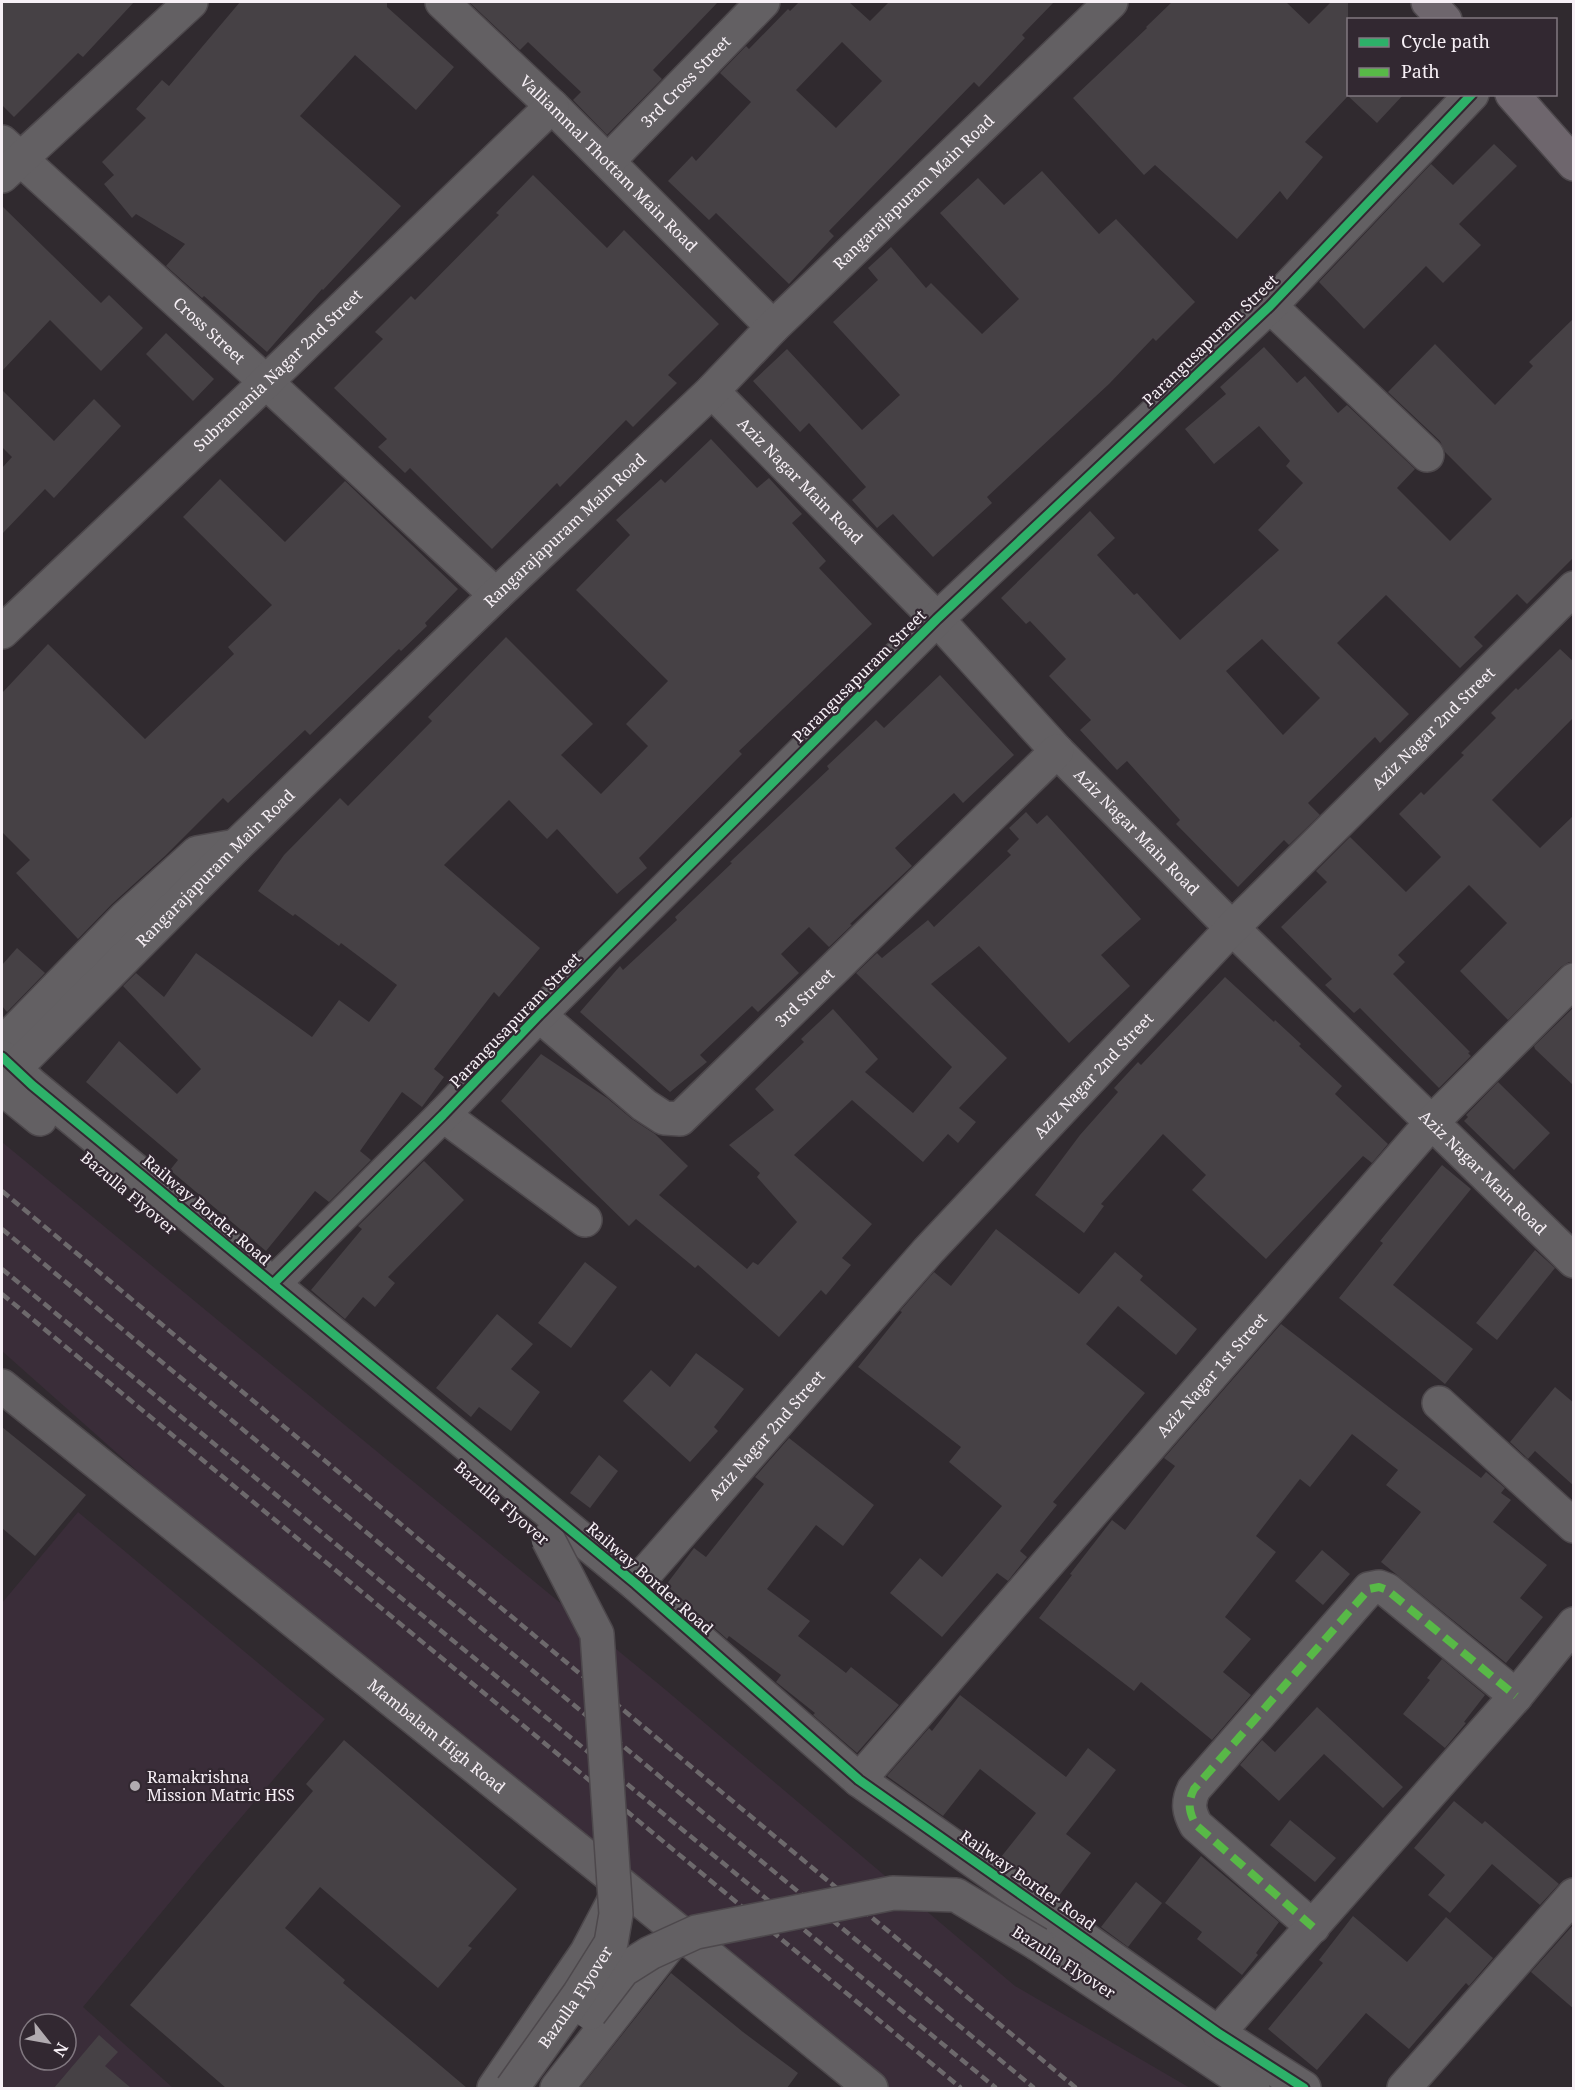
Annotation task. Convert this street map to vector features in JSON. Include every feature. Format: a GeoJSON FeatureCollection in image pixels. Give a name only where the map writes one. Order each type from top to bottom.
{"type":"FeatureCollection","features":[{"type":"Feature","properties":{"kind":"main road"},"geometry":{"type":"LineString","coordinates":[[1428,2],[1443,18]]}},
{"type":"Feature","properties":{"kind":"main road"},"geometry":{"type":"LineString","coordinates":[[1514,96],[1574,164]]}},
{"type":"Feature","properties":{"kind":"street"},"geometry":{"type":"LineString","coordinates":[[8,159],[191,2]]}},
{"type":"Feature","properties":{"kind":"street","name":"Valliammal Thottam Main Road"},"geometry":{"type":"LineString","coordinates":[[442,2],[552,106],[773,327]]}},
{"type":"Feature","properties":{"kind":"street","name":"3rd Cross Street"},"geometry":{"type":"LineString","coordinates":[[608,161],[763,2]]}},
{"type":"Feature","properties":{"kind":"street","name":"Rangarajapuram Main Road"},"geometry":{"type":"LineString","coordinates":[[11,1067],[236,846],[712,391],[773,327],[1111,2]]}},
{"type":"Feature","properties":{"kind":"street","name":"Parangusapuram Street"},"geometry":{"type":"LineString","coordinates":[[273,1284],[443,1115],[539,1015],[937,619],[1270,306],[1470,96]]}},
{"type":"Feature","properties":{"kind":"street","name":"Subramania Nagar 2nd Street"},"geometry":{"type":"LineString","coordinates":[[2,632],[552,106]]}},
{"type":"Feature","properties":{"kind":"street","name":"Cross Street"},"geometry":{"type":"LineString","coordinates":[[8,159],[266,382],[496,595]]}},
{"type":"Feature","properties":{"kind":"street"},"geometry":{"type":"LineString","coordinates":[[1270,306],[1427,455]]}},
{"type":"Feature","properties":{"kind":"street","name":"Aziz Nagar Main Road"},"geometry":{"type":"LineString","coordinates":[[712,391],[937,619],[1057,751],[1232,928],[1574,1261]]}},
{"type":"Feature","properties":{"kind":"street","name":"Aziz Nagar 2nd Street"},"geometry":{"type":"LineString","coordinates":[[636,1584],[928,1251],[1232,928],[1574,588]]}},
{"type":"Feature","properties":{"kind":"street","name":"3rd Street"},"geometry":{"type":"LineString","coordinates":[[539,1015],[645,1105],[664,1118],[680,1119],[1057,751]]}},
{"type":"Feature","properties":{"kind":"street","name":"Aziz Nagar 1st Street"},"geometry":{"type":"LineString","coordinates":[[859,1780],[1431,1123],[1574,980]]}},
{"type":"Feature","properties":{"kind":"street","name":"Railway Border Road"},"geometry":{"type":"LineString","coordinates":[[11,1067],[636,1584],[859,1780],[1218,2033],[1304,2088]]}},
{"type":"Feature","properties":{"kind":"street","name":"Bazulla Flyover"},"geometry":{"type":"LineString","coordinates":[[11,1067],[548,1539],[578,1595],[597,1634],[616,1914],[611,1943],[579,1994],[512,2088]]}},
{"type":"Feature","properties":{"kind":"street"},"geometry":{"type":"LineString","coordinates":[[443,1115],[585,1220]]}},
{"type":"Feature","properties":{"kind":"street"},"geometry":{"type":"LineString","coordinates":[[2,1362],[25,1384],[40,1416]]}},
{"type":"Feature","properties":{"kind":"street","name":"Mambalam High Road"},"geometry":{"type":"LineString","coordinates":[[2,1386],[871,2088]]}},
{"type":"Feature","properties":{"kind":"street"},"geometry":{"type":"LineString","coordinates":[[1439,1403],[1574,1526]]}},
{"type":"Feature","properties":{"kind":"street"},"geometry":{"type":"LineString","coordinates":[[1313,1927],[1196,1825],[1188,1805],[1190,1797],[1216,1763],[1369,1589],[1380,1587],[1387,1590],[1516,1696]]}},
{"type":"Feature","properties":{"kind":"street"},"geometry":{"type":"LineString","coordinates":[[1218,2033],[1516,1696],[1574,1624]]}},
{"type":"Feature","properties":{"kind":"street"},"geometry":{"type":"LineString","coordinates":[[494,2088],[587,1952],[623,1886]]}},
{"type":"Feature","properties":{"kind":"street","name":"Bazulla Flyover"},"geometry":{"type":"LineString","coordinates":[[532,2088],[623,1970],[650,1953],[696,1932],[893,1893],[956,1895],[1038,1944],[1253,2088]]}},
{"type":"Feature","properties":{"kind":"street"},"geometry":{"type":"LineString","coordinates":[[1404,2088],[1574,1895]]}},
{"type":"Feature","properties":{"kind":"street"},"geometry":{"type":"LineString","coordinates":[[557,2088],[679,1931]]}},
{"type":"Feature","properties":{"kind":"street"},"geometry":{"type":"LineString","coordinates":[[587,1952],[605,1945],[624,1950],[633,1957],[643,1977]]}},
{"type":"Feature","properties":{"kind":"shaded area"},"geometry":{"type":"Polygon","coordinates":[[[2,1142],[667,1691],[1015,1986],[1190,2088],[889,2088],[270,1589],[2,1351],[2,1142]]]}},
{"type":"Feature","properties":{"kind":"shaded area","name":"Ramakrishna Mission Matric HSS"},"geometry":{"type":"Polygon","coordinates":[[[78,1512],[325,1719],[83,2007],[173,2088],[2,2088],[2,1603],[78,1512]]]}},
{"type":"Feature","properties":{"kind":"building"},"geometry":{"type":"Polygon","coordinates":[[[2,2],[134,2],[83,57],[78,53],[14,117],[2,105],[2,2]]]}},
{"type":"Feature","properties":{"kind":"building"},"geometry":{"type":"Polygon","coordinates":[[[240,2],[387,2],[387,7],[454,67],[416,110],[355,55],[300,116],[401,206],[322,289],[267,352],[166,266],[185,244],[136,214],[132,218],[104,184],[114,175],[102,162],[146,118],[136,109],[162,80],[169,86],[240,2]]]}},
{"type":"Feature","properties":{"kind":"building"},"geometry":{"type":"Polygon","coordinates":[[[469,2],[718,2],[653,70],[662,79],[607,135],[573,100],[581,92],[528,42],[520,50],[469,2]]]}},
{"type":"Feature","properties":{"kind":"building"},"geometry":{"type":"Polygon","coordinates":[[[799,2],[849,2],[870,21],[889,2],[1054,2],[1022,35],[1025,38],[979,87],[974,82],[829,231],[834,236],[789,284],[716,213],[709,220],[668,181],[692,156],[696,161],[751,102],[720,73],[746,46],[749,49],[788,9],[790,11],[799,2]],[[842,42],[796,90],[836,128],[882,81],[842,42]]]}},
{"type":"Feature","properties":{"kind":"building"},"geometry":{"type":"Polygon","coordinates":[[[1172,2],[1286,2],[1309,24],[1331,2],[1348,2],[1348,96],[1305,142],[1323,157],[1287,200],[1280,191],[1237,239],[1155,165],[1144,175],[1073,98],[1172,2]]]}},
{"type":"Feature","properties":{"kind":"building"},"geometry":{"type":"Polygon","coordinates":[[[1348,96],[1402,96],[1377,123],[1348,96]]]}},
{"type":"Feature","properties":{"kind":"building"},"geometry":{"type":"Polygon","coordinates":[[[1494,144],[1517,166],[1459,224],[1481,245],[1443,283],[1426,266],[1364,329],[1319,282],[1431,164],[1453,185],[1494,144]]]}},
{"type":"Feature","properties":{"kind":"building"},"geometry":{"type":"Polygon","coordinates":[[[1042,171],[1099,234],[1116,219],[1195,302],[1156,341],[1153,338],[1109,384],[987,497],[992,503],[933,557],[893,514],[877,528],[852,500],[866,487],[809,423],[800,432],[753,381],[787,349],[862,430],[900,395],[833,322],[878,280],[868,268],[891,247],[926,288],[931,283],[982,334],[1019,299],[940,213],[978,178],[1004,205],[1042,171]]]}},
{"type":"Feature","properties":{"kind":"building"},"geometry":{"type":"Polygon","coordinates":[[[533,175],[607,248],[624,230],[719,324],[668,375],[677,383],[633,427],[626,420],[560,487],[557,483],[492,549],[410,468],[405,473],[378,447],[387,439],[334,388],[383,339],[375,332],[411,296],[415,300],[499,215],[496,213],[533,175]]]}},
{"type":"Feature","properties":{"kind":"building"},"geometry":{"type":"Polygon","coordinates":[[[2,206],[101,303],[109,295],[143,328],[101,371],[50,320],[2,371],[2,206]]]}},
{"type":"Feature","properties":{"kind":"building"},"geometry":{"type":"Polygon","coordinates":[[[1574,318],[1574,557],[1527,604],[1517,594],[1474,637],[1483,646],[1460,668],[1386,595],[1337,643],[1409,714],[1380,743],[1375,737],[1308,803],[1320,815],[1289,845],[1284,840],[1238,887],[1176,824],[1180,820],[1127,761],[1117,770],[1080,730],[1091,720],[1049,676],[1066,659],[1030,621],[1026,624],[1001,598],[1090,511],[1115,538],[1097,555],[1134,595],[1137,593],[1180,640],[1279,550],[1258,530],[1303,483],[1286,466],[1290,461],[1259,426],[1214,464],[1185,429],[1226,394],[1220,387],[1264,347],[1297,383],[1305,376],[1338,413],[1347,405],[1415,469],[1397,488],[1450,541],[1492,499],[1445,452],[1440,441],[1388,392],[1435,344],[1495,405],[1533,366],[1529,362],[1574,318]],[[1262,639],[1226,671],[1283,735],[1320,698],[1262,639]]]}},
{"type":"Feature","properties":{"kind":"building"},"geometry":{"type":"Polygon","coordinates":[[[166,333],[214,379],[193,401],[146,354],[166,333]]]}},
{"type":"Feature","properties":{"kind":"building"},"geometry":{"type":"Polygon","coordinates":[[[2,390],[54,441],[94,399],[121,426],[54,498],[45,489],[2,534],[2,468],[12,457],[2,447],[2,390]]]}},
{"type":"Feature","properties":{"kind":"building"},"geometry":{"type":"Polygon","coordinates":[[[711,439],[757,488],[769,478],[802,514],[792,523],[826,561],[819,568],[872,624],[739,751],[742,754],[639,858],[647,868],[617,894],[557,829],[547,839],[509,800],[444,865],[540,948],[499,997],[494,992],[434,1069],[444,1077],[422,1107],[402,1092],[360,1151],[371,1160],[329,1202],[315,1191],[266,1251],[170,1170],[178,1160],[86,1082],[119,1041],[177,1094],[201,1069],[123,986],[136,973],[164,997],[196,953],[312,1037],[339,1000],[369,1022],[397,985],[341,943],[339,946],[258,891],[284,855],[340,798],[348,806],[432,721],[428,717],[506,637],[593,724],[561,755],[601,794],[648,746],[626,724],[668,681],[576,590],[630,535],[616,520],[661,479],[665,483],[711,439]]]}},
{"type":"Feature","properties":{"kind":"building"},"geometry":{"type":"Polygon","coordinates":[[[220,479],[285,542],[345,481],[458,589],[425,623],[427,626],[401,651],[399,649],[310,735],[305,730],[228,803],[223,798],[78,939],[16,873],[30,860],[2,832],[2,693],[48,644],[145,739],[234,654],[228,647],[272,605],[183,517],[220,479]]]}},
{"type":"Feature","properties":{"kind":"building"},"geometry":{"type":"Polygon","coordinates":[[[1560,649],[1574,662],[1574,717],[1492,800],[1540,848],[1574,815],[1574,962],[1561,967],[1508,1020],[1460,971],[1507,923],[1469,885],[1398,955],[1405,962],[1393,974],[1470,1052],[1468,1053],[1471,1056],[1439,1088],[1360,1008],[1354,1013],[1325,985],[1332,979],[1281,927],[1327,882],[1316,871],[1350,837],[1406,892],[1441,857],[1399,814],[1421,792],[1424,795],[1464,755],[1461,753],[1496,718],[1491,713],[1560,649]]]}},
{"type":"Feature","properties":{"kind":"building"},"geometry":{"type":"Polygon","coordinates":[[[940,675],[1014,755],[963,803],[954,793],[895,848],[912,866],[829,947],[809,927],[781,954],[799,973],[758,1012],[752,1006],[700,1055],[707,1062],[670,1092],[580,1012],[620,966],[623,970],[677,920],[675,917],[829,769],[827,766],[876,720],[884,728],[940,675]]]}},
{"type":"Feature","properties":{"kind":"building"},"geometry":{"type":"Polygon","coordinates":[[[1026,812],[1037,824],[1047,815],[1141,919],[1101,955],[1130,986],[1069,1043],[979,946],[931,984],[1007,1058],[959,1108],[976,1122],[958,1143],[948,1134],[923,1162],[852,1100],[794,1155],[872,1224],[842,1258],[851,1265],[826,1295],[821,1290],[779,1337],[698,1265],[695,1268],[636,1219],[629,1226],[501,1101],[541,1054],[607,1098],[655,1134],[688,1166],[659,1195],[747,1269],[753,1262],[758,1265],[797,1222],[757,1177],[760,1173],[729,1145],[774,1110],[755,1089],[804,1042],[801,1039],[833,1009],[878,1059],[865,1072],[913,1113],[952,1067],[856,973],[877,953],[882,958],[928,920],[934,927],[1011,855],[1007,851],[1019,839],[1009,828],[1026,812]]]}},
{"type":"Feature","properties":{"kind":"building"},"geometry":{"type":"Polygon","coordinates":[[[17,948],[45,973],[7,1012],[2,1006],[2,965],[17,948]]]}},
{"type":"Feature","properties":{"kind":"building"},"geometry":{"type":"Polygon","coordinates":[[[1225,977],[1301,1044],[1299,1046],[1342,1086],[1335,1094],[1388,1144],[1372,1163],[1363,1156],[1266,1259],[1192,1190],[1206,1175],[1163,1134],[1101,1204],[1104,1206],[1084,1233],[1035,1195],[1080,1135],[1118,1092],[1114,1088],[1138,1062],[1141,1065],[1225,977]]]}},
{"type":"Feature","properties":{"kind":"building"},"geometry":{"type":"Polygon","coordinates":[[[1574,1007],[1574,1086],[1534,1046],[1574,1007]]]}},
{"type":"Feature","properties":{"kind":"building"},"geometry":{"type":"Polygon","coordinates":[[[1498,1082],[1550,1133],[1514,1170],[1464,1121],[1468,1117],[1466,1115],[1498,1082]]]}},
{"type":"Feature","properties":{"kind":"building"},"geometry":{"type":"Polygon","coordinates":[[[424,1161],[464,1200],[388,1277],[395,1283],[375,1307],[363,1297],[345,1319],[311,1290],[362,1229],[358,1226],[424,1161]]]}},
{"type":"Feature","properties":{"kind":"building"},"geometry":{"type":"Polygon","coordinates":[[[1442,1165],[1471,1189],[1393,1285],[1473,1349],[1445,1384],[1339,1298],[1383,1243],[1380,1241],[1442,1165]]]}},
{"type":"Feature","properties":{"kind":"building"},"geometry":{"type":"Polygon","coordinates":[[[996,1229],[1079,1294],[1115,1252],[1143,1276],[1140,1280],[1197,1329],[1176,1355],[1118,1306],[1086,1344],[1145,1393],[1053,1502],[1057,1505],[1020,1551],[1027,1557],[1008,1581],[997,1573],[942,1637],[890,1593],[920,1558],[942,1577],[1002,1506],[949,1462],[961,1447],[858,1367],[902,1312],[900,1311],[934,1272],[951,1286],[996,1229]]]}},
{"type":"Feature","properties":{"kind":"building"},"geometry":{"type":"Polygon","coordinates":[[[1535,1250],[1555,1268],[1497,1340],[1476,1323],[1535,1250]]]}},
{"type":"Feature","properties":{"kind":"building"},"geometry":{"type":"Polygon","coordinates":[[[585,1262],[617,1287],[571,1348],[538,1323],[585,1262]]]}},
{"type":"Feature","properties":{"kind":"building"},"geometry":{"type":"Polygon","coordinates":[[[497,1314],[533,1344],[511,1369],[540,1392],[511,1431],[479,1407],[471,1417],[436,1388],[497,1314]]]}},
{"type":"Feature","properties":{"kind":"building"},"geometry":{"type":"Polygon","coordinates":[[[1281,1324],[1481,1478],[1486,1472],[1505,1488],[1501,1493],[1511,1500],[1493,1522],[1547,1565],[1520,1598],[1543,1617],[1506,1663],[1381,1562],[1421,1512],[1386,1485],[1398,1470],[1352,1434],[1310,1487],[1300,1479],[1256,1536],[1276,1552],[1225,1617],[1251,1639],[1223,1672],[1251,1695],[1212,1740],[1141,1682],[1134,1691],[1039,1618],[1112,1520],[1125,1530],[1175,1466],[1164,1458],[1281,1324]]]}},
{"type":"Feature","properties":{"kind":"building"},"geometry":{"type":"Polygon","coordinates":[[[696,1353],[744,1389],[714,1427],[718,1431],[690,1462],[623,1401],[651,1370],[670,1387],[696,1353]]]}},
{"type":"Feature","properties":{"kind":"building"},"geometry":{"type":"Polygon","coordinates":[[[1555,1387],[1574,1403],[1574,1486],[1535,1451],[1528,1459],[1510,1442],[1555,1387]]]}},
{"type":"Feature","properties":{"kind":"building"},"geometry":{"type":"Polygon","coordinates":[[[2,1427],[86,1495],[35,1556],[2,1528],[2,1427]]]}},
{"type":"Feature","properties":{"kind":"building"},"geometry":{"type":"Polygon","coordinates":[[[789,1438],[874,1505],[843,1546],[816,1525],[767,1589],[810,1621],[798,1636],[846,1673],[851,1667],[899,1705],[857,1753],[813,1715],[815,1713],[776,1682],[781,1675],[729,1636],[727,1639],[666,1585],[694,1548],[706,1557],[764,1484],[755,1477],[789,1438]]]}},
{"type":"Feature","properties":{"kind":"building"},"geometry":{"type":"Polygon","coordinates":[[[599,1455],[618,1471],[590,1508],[570,1493],[599,1455]]]}},
{"type":"Feature","properties":{"kind":"building"},"geometry":{"type":"Polygon","coordinates":[[[1322,1550],[1350,1574],[1323,1605],[1295,1581],[1322,1550]]]}},
{"type":"Feature","properties":{"kind":"building"},"geometry":{"type":"Polygon","coordinates":[[[1442,1659],[1485,1695],[1445,1748],[1403,1714],[1430,1680],[1427,1678],[1442,1659]]]}},
{"type":"Feature","properties":{"kind":"building"},"geometry":{"type":"Polygon","coordinates":[[[960,1695],[1066,1777],[1088,1748],[1116,1770],[1066,1834],[1091,1853],[1058,1897],[1001,1857],[1036,1813],[980,1769],[943,1816],[887,1776],[929,1728],[932,1731],[960,1695]]]}},
{"type":"Feature","properties":{"kind":"building"},"geometry":{"type":"Polygon","coordinates":[[[1317,1707],[1403,1787],[1383,1808],[1324,1754],[1279,1801],[1240,1765],[1262,1740],[1275,1752],[1317,1707]]]}},
{"type":"Feature","properties":{"kind":"building"},"geometry":{"type":"Polygon","coordinates":[[[344,1740],[517,1889],[468,1946],[472,1948],[438,1988],[320,1887],[285,1928],[345,1980],[343,1983],[467,2088],[226,2088],[130,2005],[313,1791],[306,1784],[344,1740]]]}},
{"type":"Feature","properties":{"kind":"building"},"geometry":{"type":"Polygon","coordinates":[[[1454,1801],[1482,1824],[1485,1821],[1559,1884],[1540,1905],[1492,1864],[1450,1913],[1428,1895],[1445,1875],[1414,1848],[1454,1801]]]}},
{"type":"Feature","properties":{"kind":"building"},"geometry":{"type":"Polygon","coordinates":[[[1290,1820],[1336,1858],[1315,1882],[1270,1845],[1290,1820]]]}},
{"type":"Feature","properties":{"kind":"building"},"geometry":{"type":"Polygon","coordinates":[[[1201,1856],[1279,1922],[1242,1975],[1197,1939],[1202,1932],[1165,1903],[1201,1856]]]}},
{"type":"Feature","properties":{"kind":"building"},"geometry":{"type":"Polygon","coordinates":[[[1136,1882],[1162,1903],[1128,1947],[1101,1927],[1136,1882]]]}},
{"type":"Feature","properties":{"kind":"building"},"geometry":{"type":"Polygon","coordinates":[[[1353,1916],[1407,1962],[1446,1917],[1493,1958],[1469,1986],[1466,1983],[1409,2049],[1366,2013],[1317,2070],[1268,2029],[1323,1963],[1319,1960],[1353,1916]]]}},
{"type":"Feature","properties":{"kind":"building"},"geometry":{"type":"Polygon","coordinates":[[[1574,1924],[1574,2009],[1531,1972],[1574,1924]]]}},
{"type":"Feature","properties":{"kind":"building"},"geometry":{"type":"Polygon","coordinates":[[[671,1973],[743,2032],[798,2073],[787,2088],[580,2088],[671,1973]]]}},
{"type":"Feature","properties":{"kind":"building"},"geometry":{"type":"Polygon","coordinates":[[[99,2035],[118,2052],[105,2066],[131,2088],[54,2088],[68,2072],[78,2072],[78,2060],[99,2035]]]}},
{"type":"Feature","properties":{"kind":"railway"},"geometry":{"type":"LineString","coordinates":[[2,1191],[1076,2088]]}},
{"type":"Feature","properties":{"kind":"railway"},"geometry":{"type":"LineString","coordinates":[[2,1229],[1034,2088]]}},
{"type":"Feature","properties":{"kind":"railway"},"geometry":{"type":"LineString","coordinates":[[2,1269],[996,2088]]}},
{"type":"Feature","properties":{"kind":"railway"},"geometry":{"type":"LineString","coordinates":[[2,1294],[961,2088]]}},
{"type":"Feature","properties":{"kind":"marked path"},"geometry":{"type":"LineString","coordinates":[[1313,1927],[1196,1825],[1190,1812],[1190,1799],[1194,1789],[1369,1589],[1379,1587],[1387,1590],[1516,1696]]}},
{"type":"Feature","properties":{"kind":"cycle path"},"geometry":{"type":"LineString","coordinates":[[273,1284],[443,1115],[539,1015],[937,619],[1270,306],[1470,96]]}},
{"type":"Feature","properties":{"kind":"cycle path"},"geometry":{"type":"LineString","coordinates":[[2,1057],[32,1085],[636,1584],[859,1780],[1218,2033],[1304,2088]]}},
{"type":"Feature","properties":{"kind":"place","name":"Ramakrishna Mission Matric HSS"},"geometry":{"type":"Point","coordinates":[135,1786]}}]}
